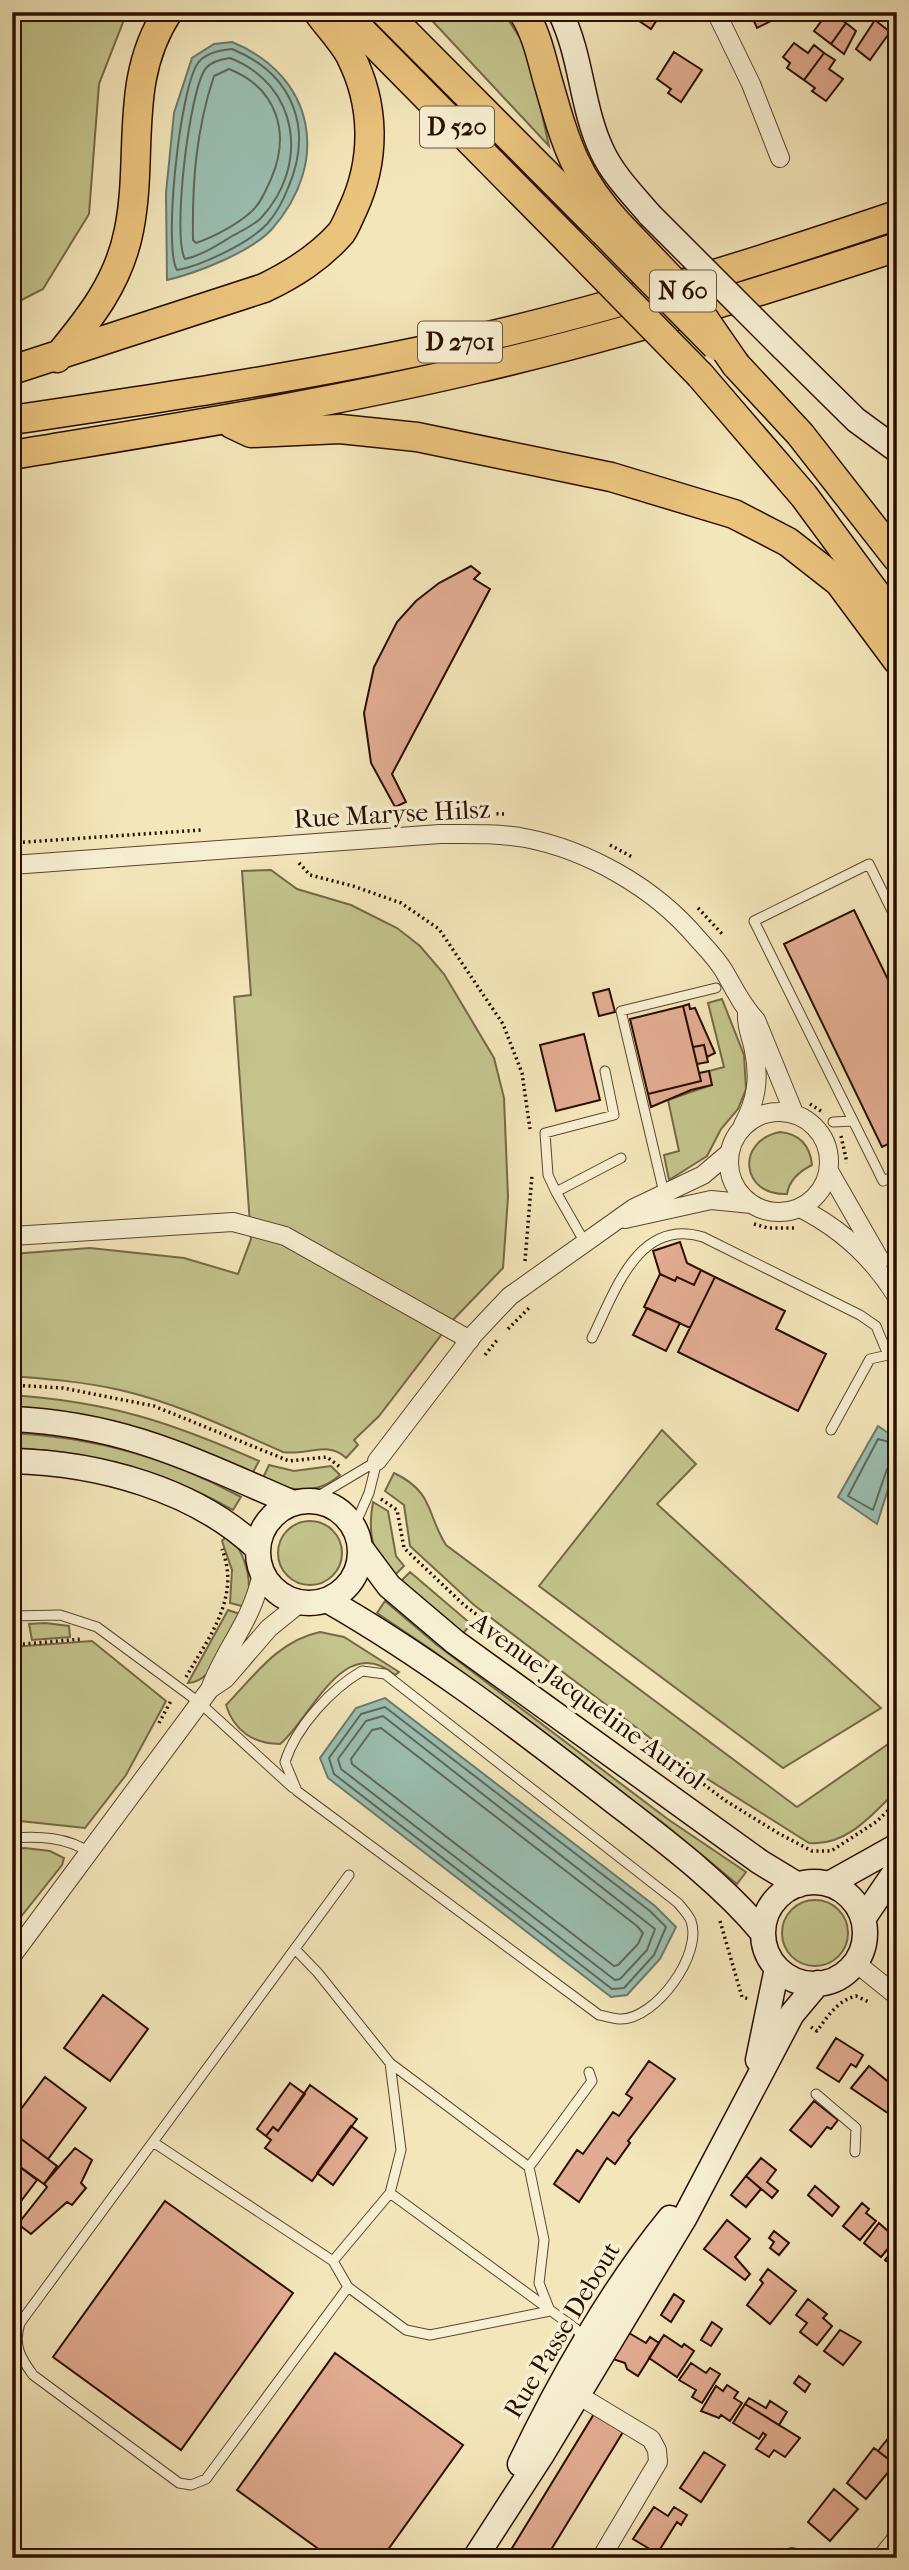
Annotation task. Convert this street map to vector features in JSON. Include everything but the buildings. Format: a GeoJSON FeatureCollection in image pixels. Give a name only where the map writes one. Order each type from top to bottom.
{"type":"FeatureCollection","features":[{"type":"Feature","properties":{"kind":"main road"},"geometry":{"type":"LineString","coordinates":[[57,358],[97,310],[122,257],[132,202],[138,90],[150,43],[168,12]]}},
{"type":"Feature","properties":{"kind":"main road"},"geometry":{"type":"LineString","coordinates":[[12,370],[57,358],[264,288],[299,271],[343,230],[359,196],[368,167],[371,143],[368,115],[361,80],[349,52],[318,12]]}},
{"type":"Feature","properties":{"kind":"main road","name":"D 520"},"geometry":{"type":"LineString","coordinates":[[343,12],[699,375],[804,496],[897,622]]}},
{"type":"Feature","properties":{"kind":"main road","name":"D 520"},"geometry":{"type":"LineString","coordinates":[[385,12],[612,229]]}},
{"type":"Feature","properties":{"kind":"main road"},"geometry":{"type":"LineString","coordinates":[[523,12],[537,43],[565,140],[579,174],[612,229]]}},
{"type":"Feature","properties":{"kind":"main road"},"geometry":{"type":"LineString","coordinates":[[560,12],[572,44],[602,152],[619,179],[650,215],[856,420],[897,450]]}},
{"type":"Feature","properties":{"kind":"main road","name":"D 2701"},"geometry":{"type":"LineString","coordinates":[[12,420],[298,377],[438,348],[770,257],[897,215]]}},
{"type":"Feature","properties":{"kind":"main road","name":"N 60"},"geometry":{"type":"LineString","coordinates":[[612,229],[691,300],[736,365],[800,434],[897,558]]}},
{"type":"Feature","properties":{"kind":"main road","name":"D 2701"},"geometry":{"type":"LineString","coordinates":[[12,455],[223,420],[462,372],[620,333],[761,292],[897,247]]}},
{"type":"Feature","properties":{"kind":"main road"},"geometry":{"type":"LineString","coordinates":[[223,420],[251,433],[340,429],[417,437],[611,477],[734,514],[788,542],[839,582],[897,660]]}},
{"type":"Feature","properties":{"kind":"main road"},"geometry":{"type":"LineString","coordinates":[[12,1419],[89,1427],[141,1440],[179,1452],[302,1502],[335,1509],[357,1537],[360,1558],[352,1579],[337,1595],[327,1600],[300,1603],[277,1592],[260,1561],[206,1510],[149,1486],[71,1466],[12,1461]]}},
{"type":"Feature","properties":{"kind":"main road"},"geometry":{"type":"LineString","coordinates":[[260,1561],[260,1537],[272,1516],[302,1502]]}},
{"type":"Feature","properties":{"kind":"main road","name":"Avenue Jacqueline Auriol"},"geometry":{"type":"LineString","coordinates":[[357,1537],[390,1586],[455,1642],[760,1862],[798,1885]]}},
{"type":"Feature","properties":{"kind":"main road"},"geometry":{"type":"LineString","coordinates":[[327,1600],[392,1638],[510,1720],[659,1836],[731,1899],[763,1933]]}},
{"type":"Feature","properties":{"kind":"main road"},"geometry":{"type":"LineString","coordinates":[[829,1884],[854,1900],[863,1919],[863,1949],[856,1963],[845,1973],[818,1983],[800,1981],[777,1968],[769,1958],[763,1933],[769,1909],[787,1890],[798,1885],[829,1884],[897,1846]]}},
{"type":"Feature","properties":{"kind":"main road"},"geometry":{"type":"LineString","coordinates":[[863,1919],[897,1869]]}},
{"type":"Feature","properties":{"kind":"main road","name":"Rue Passe Debout"},"geometry":{"type":"LineString","coordinates":[[753,2084],[777,1968]]}},
{"type":"Feature","properties":{"kind":"main road","name":"Rue Passe Debout"},"geometry":{"type":"LineString","coordinates":[[477,2554],[561,2424],[621,2324],[719,2154],[753,2084],[792,2014],[818,1983]]}},
{"type":"Feature","properties":{"kind":"main road","name":"Rue Passe Debout"},"geometry":{"type":"LineString","coordinates":[[477,2554],[547,2407],[586,2334],[645,2249],[719,2154]]}},
{"type":"Feature","properties":{"kind":"street"},"geometry":{"type":"LineString","coordinates":[[716,12],[751,84],[780,158]]}},
{"type":"Feature","properties":{"kind":"street","name":"Rue Maryse Hilsz"},"geometry":{"type":"LineString","coordinates":[[12,865],[440,834],[524,838],[587,859],[657,899],[696,935],[722,968],[747,1011],[756,1020],[794,1113]]}},
{"type":"Feature","properties":{"kind":"street","name":"Rue Maryse Hilsz"},"geometry":{"type":"LineString","coordinates":[[742,1128],[754,1105],[757,1089],[754,1050],[746,1025],[747,1011]]}},
{"type":"Feature","properties":{"kind":"street"},"geometry":{"type":"LineString","coordinates":[[377,1461],[470,1340],[510,1296],[584,1241],[621,1220],[634,1208],[703,1175],[729,1153],[742,1128],[766,1113],[794,1113],[813,1124],[826,1142],[890,1276],[894,1290]]}},
{"type":"Feature","properties":{"kind":"street"},"geometry":{"type":"LineString","coordinates":[[729,1153],[733,1182],[752,1205]]}},
{"type":"Feature","properties":{"kind":"street"},"geometry":{"type":"LineString","coordinates":[[621,1220],[712,1200],[752,1205],[775,1212],[800,1208],[813,1199],[838,1169]]}},
{"type":"Feature","properties":{"kind":"street"},"geometry":{"type":"LineString","coordinates":[[800,1208],[830,1223],[863,1252],[894,1290]]}},
{"type":"Feature","properties":{"kind":"street"},"geometry":{"type":"LineString","coordinates":[[12,1236],[233,1222],[285,1236],[470,1340]]}},
{"type":"Feature","properties":{"kind":"street"},"geometry":{"type":"LineString","coordinates":[[12,1956],[205,1696],[250,1615],[260,1561]]}},
{"type":"Feature","properties":{"kind":"street"},"geometry":{"type":"LineString","coordinates":[[205,1696],[225,1679],[269,1628],[300,1603]]}},
{"type":"Feature","properties":{"kind":"street"},"geometry":{"type":"LineString","coordinates":[[856,1963],[897,1996]]}},
{"type":"Feature","properties":{"kind":"street"},"geometry":{"type":"LineString","coordinates":[[578,2395],[651,2440],[657,2450],[659,2462],[601,2558]]}},
{"type":"Feature","properties":{"kind":"street"},"geometry":{"type":"LineString","coordinates":[[881,2558],[897,2538]]}},
{"type":"Feature","properties":{"kind":"lane"},"geometry":{"type":"LineString","coordinates":[[897,921],[869,864],[754,921],[883,1181],[897,1175]]}},
{"type":"Feature","properties":{"kind":"lane"},"geometry":{"type":"LineString","coordinates":[[664,1193],[621,1011],[716,988]]}},
{"type":"Feature","properties":{"kind":"lane"},"geometry":{"type":"LineString","coordinates":[[584,1241],[548,1175],[545,1133],[614,1115],[605,1071]]}},
{"type":"Feature","properties":{"kind":"lane"},"geometry":{"type":"LineString","coordinates":[[833,1122],[853,1121]]}},
{"type":"Feature","properties":{"kind":"lane"},"geometry":{"type":"LineString","coordinates":[[556,1192],[621,1158]]}},
{"type":"Feature","properties":{"kind":"lane"},"geometry":{"type":"LineString","coordinates":[[592,1338],[626,1269],[642,1248],[684,1231],[703,1237],[860,1315],[876,1326],[893,1354],[870,1359],[831,1430]]}},
{"type":"Feature","properties":{"kind":"lane"},"geometry":{"type":"LineString","coordinates":[[302,1502],[377,1461]]}},
{"type":"Feature","properties":{"kind":"lane"},"geometry":{"type":"LineString","coordinates":[[357,1537],[377,1461]]}},
{"type":"Feature","properties":{"kind":"lane"},"geometry":{"type":"LineString","coordinates":[[12,1616],[60,1615],[87,1621],[179,1688],[205,1696],[297,1791],[599,2015],[622,2020],[645,2011],[670,1987],[686,1964],[693,1941],[691,1920],[678,1903],[385,1674],[362,1671],[340,1684],[290,1746],[285,1762],[297,1791]]}},
{"type":"Feature","properties":{"kind":"lane"},"geometry":{"type":"LineString","coordinates":[[12,1838],[46,1837],[77,1844],[90,1853]]}},
{"type":"Feature","properties":{"kind":"lane"},"geometry":{"type":"LineString","coordinates":[[348,2287],[205,2479],[191,2485],[179,2483],[33,2375],[19,2356],[15,2337],[20,2323],[349,1875]]}},
{"type":"Feature","properties":{"kind":"lane"},"geometry":{"type":"LineString","coordinates":[[295,1949],[318,1973],[390,2063],[529,2167],[544,2240],[539,2283],[550,2311]]}},
{"type":"Feature","properties":{"kind":"lane"},"geometry":{"type":"LineString","coordinates":[[333,2261],[390,2193],[401,2150],[390,2063]]}},
{"type":"Feature","properties":{"kind":"lane"},"geometry":{"type":"LineString","coordinates":[[529,2167],[592,2081],[589,2072]]}},
{"type":"Feature","properties":{"kind":"lane"},"geometry":{"type":"LineString","coordinates":[[816,2094],[856,2128],[855,2152]]}},
{"type":"Feature","properties":{"kind":"lane"},"geometry":{"type":"LineString","coordinates":[[153,2142],[333,2261],[348,2287],[406,2330],[430,2335],[550,2311]]}},
{"type":"Feature","properties":{"kind":"lane"},"geometry":{"type":"LineString","coordinates":[[390,2193],[550,2311],[586,2334],[594,2352],[560,2409],[561,2424]]}},
{"type":"Feature","properties":{"kind":"lane"},"geometry":{"type":"LineString","coordinates":[[586,2334],[621,2324]]}},
{"type":"Feature","properties":{"kind":"path"},"geometry":{"type":"LineString","coordinates":[[434,813],[472,812],[515,816]]}},
{"type":"Feature","properties":{"kind":"path"},"geometry":{"type":"LineString","coordinates":[[12,843],[212,829]]}},
{"type":"Feature","properties":{"kind":"path"},"geometry":{"type":"LineString","coordinates":[[604,842],[636,860]]}},
{"type":"Feature","properties":{"kind":"path"},"geometry":{"type":"LineString","coordinates":[[309,858],[295,859],[310,875],[353,886],[401,903],[439,929],[503,1024],[522,1073],[531,1142]]}},
{"type":"Feature","properties":{"kind":"path"},"geometry":{"type":"LineString","coordinates":[[693,904],[732,946]]}},
{"type":"Feature","properties":{"kind":"path"},"geometry":{"type":"LineString","coordinates":[[810,1103],[833,1122],[844,1147],[838,1169]]}},
{"type":"Feature","properties":{"kind":"path"},"geometry":{"type":"LineString","coordinates":[[525,1263],[531,1170]]}},
{"type":"Feature","properties":{"kind":"path"},"geometry":{"type":"LineString","coordinates":[[517,1270],[536,1255]]}},
{"type":"Feature","properties":{"kind":"path"},"geometry":{"type":"LineString","coordinates":[[12,1385],[74,1389],[154,1406],[289,1461],[327,1457],[340,1468],[349,1460]]}},
{"type":"Feature","properties":{"kind":"path"},"geometry":{"type":"LineString","coordinates":[[378,1497],[397,1510],[404,1548],[464,1605],[726,1801],[778,1833],[812,1851],[831,1851],[876,1822],[897,1802]]}},
{"type":"Feature","properties":{"kind":"path"},"geometry":{"type":"LineString","coordinates":[[162,1693],[172,1700],[224,1606],[227,1567],[216,1541]]}},
{"type":"Feature","properties":{"kind":"path"},"geometry":{"type":"LineString","coordinates":[[12,1645],[93,1639]]}},
{"type":"Feature","properties":{"kind":"path"},"geometry":{"type":"LineString","coordinates":[[719,1916],[742,1997],[752,2000]]}},
{"type":"Feature","properties":{"kind":"path"},"geometry":{"type":"LineString","coordinates":[[807,2024],[817,2031],[833,2009],[846,1999],[856,1996],[869,2002]]}},
{"type":"Feature","properties":{"kind":"green space"},"geometry":{"type":"Polygon","coordinates":[[[23,12],[127,12],[99,84],[89,214],[43,289],[12,305],[12,19],[23,12]]]}},
{"type":"Feature","properties":{"kind":"green space"},"geometry":{"type":"Polygon","coordinates":[[[424,12],[503,12],[528,50],[549,146],[424,12]]]}},
{"type":"Feature","properties":{"kind":"green space"},"geometry":{"type":"Polygon","coordinates":[[[271,870],[297,889],[351,905],[397,928],[420,946],[444,974],[494,1058],[504,1098],[508,1197],[503,1268],[452,1321],[379,1416],[354,1440],[358,1445],[346,1458],[332,1450],[324,1449],[283,1452],[183,1409],[141,1395],[80,1383],[12,1376],[12,1254],[90,1248],[184,1258],[238,1274],[251,1239],[234,997],[251,995],[242,871],[271,870]]]}},
{"type":"Feature","properties":{"kind":"green space"},"geometry":{"type":"Polygon","coordinates":[[[722,999],[744,1055],[746,1089],[738,1109],[721,1129],[707,1156],[669,1180],[664,1155],[679,1151],[668,1100],[711,1085],[709,1071],[724,1067],[708,1003],[722,999]]]}},
{"type":"Feature","properties":{"kind":"green space"},"geometry":{"type":"Polygon","coordinates":[[[780,1132],[793,1135],[803,1142],[812,1165],[796,1177],[787,1194],[772,1192],[760,1186],[749,1167],[750,1156],[756,1146],[765,1137],[780,1132]]]}},
{"type":"Feature","properties":{"kind":"green space"},"geometry":{"type":"Polygon","coordinates":[[[12,1395],[79,1403],[139,1416],[197,1435],[259,1461],[250,1478],[12,1413],[12,1395]]]}},
{"type":"Feature","properties":{"kind":"green space"},"geometry":{"type":"Polygon","coordinates":[[[662,1430],[696,1464],[657,1504],[881,1708],[783,1768],[539,1586],[662,1430]]]}},
{"type":"Feature","properties":{"kind":"green space"},"geometry":{"type":"Polygon","coordinates":[[[12,1433],[73,1439],[130,1452],[186,1471],[241,1497],[233,1510],[179,1484],[127,1466],[72,1454],[12,1448],[12,1433]]]}},
{"type":"Feature","properties":{"kind":"green space"},"geometry":{"type":"Polygon","coordinates":[[[269,1465],[294,1471],[331,1466],[340,1475],[331,1482],[312,1489],[292,1489],[261,1482],[269,1465]]]}},
{"type":"Feature","properties":{"kind":"green space"},"geometry":{"type":"Polygon","coordinates":[[[394,1473],[407,1480],[423,1496],[446,1545],[797,1807],[897,1738],[897,1790],[847,1834],[835,1840],[809,1843],[690,1768],[474,1605],[410,1546],[404,1505],[385,1491],[394,1473]]]}},
{"type":"Feature","properties":{"kind":"green space"},"geometry":{"type":"Polygon","coordinates":[[[373,1502],[388,1511],[396,1556],[404,1566],[391,1579],[373,1543],[373,1502]]]}},
{"type":"Feature","properties":{"kind":"green space"},"geometry":{"type":"Polygon","coordinates":[[[310,1521],[322,1523],[333,1530],[340,1541],[340,1565],[333,1576],[322,1583],[310,1585],[298,1583],[287,1576],[280,1565],[278,1553],[280,1541],[287,1530],[298,1523],[310,1521]]]}},
{"type":"Feature","properties":{"kind":"green space"},"geometry":{"type":"Polygon","coordinates":[[[229,1533],[240,1550],[246,1568],[249,1587],[246,1607],[230,1603],[232,1570],[222,1541],[229,1533]]]}},
{"type":"Feature","properties":{"kind":"green space"},"geometry":{"type":"Polygon","coordinates":[[[410,1572],[471,1624],[459,1638],[398,1584],[410,1572]]]}},
{"type":"Feature","properties":{"kind":"green space"},"geometry":{"type":"Polygon","coordinates":[[[385,1601],[437,1645],[669,1820],[746,1872],[737,1884],[667,1826],[432,1650],[377,1613],[385,1601]]]}},
{"type":"Feature","properties":{"kind":"green space"},"geometry":{"type":"Polygon","coordinates":[[[228,1610],[243,1615],[228,1645],[206,1675],[188,1683],[228,1610]]]}},
{"type":"Feature","properties":{"kind":"green space"},"geometry":{"type":"Polygon","coordinates":[[[29,1624],[69,1626],[70,1637],[32,1640],[29,1624]]]}},
{"type":"Feature","properties":{"kind":"green space"},"geometry":{"type":"Polygon","coordinates":[[[320,1632],[344,1637],[399,1672],[395,1675],[376,1664],[359,1664],[344,1671],[330,1684],[280,1744],[262,1742],[246,1734],[234,1722],[226,1705],[279,1651],[305,1636],[320,1632]]]}},
{"type":"Feature","properties":{"kind":"green space"},"geometry":{"type":"Polygon","coordinates":[[[92,1641],[166,1701],[126,1775],[85,1828],[20,1821],[12,1808],[12,1647],[92,1641]]]}},
{"type":"Feature","properties":{"kind":"green space"},"geometry":{"type":"Polygon","coordinates":[[[12,1849],[50,1851],[64,1858],[62,1865],[12,1928],[12,1849]]]}},
{"type":"Feature","properties":{"kind":"green space"},"geometry":{"type":"Polygon","coordinates":[[[815,1900],[828,1902],[843,1915],[848,1933],[846,1946],[833,1961],[815,1966],[802,1964],[787,1951],[782,1933],[784,1920],[797,1905],[815,1900]]]}},
{"type":"Feature","properties":{"kind":"water"},"geometry":{"type":"Polygon","coordinates":[[[232,42],[260,57],[282,76],[297,98],[305,123],[307,149],[302,176],[291,203],[263,238],[223,260],[167,280],[166,193],[174,113],[192,58],[214,44],[232,42]]]}},
{"type":"Feature","properties":{"kind":"water"},"geometry":{"type":"Polygon","coordinates":[[[878,1426],[897,1439],[897,1461],[877,1524],[838,1497],[878,1426]]]}},
{"type":"Feature","properties":{"kind":"water"},"geometry":{"type":"Polygon","coordinates":[[[385,1698],[655,1906],[676,1927],[660,1959],[627,1995],[611,1997],[328,1778],[320,1758],[356,1708],[385,1698]]]}}]}
